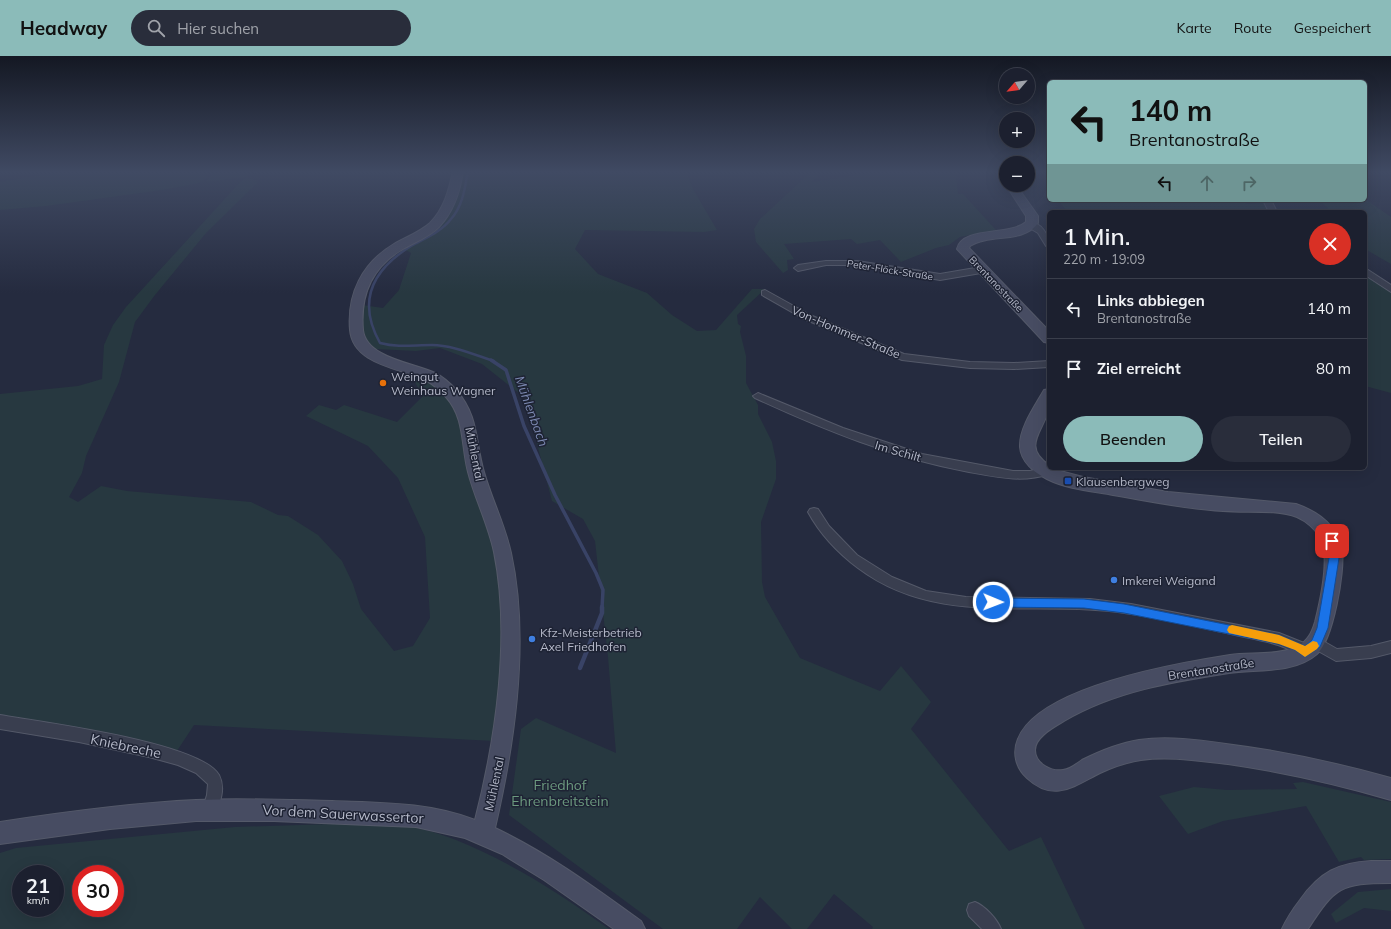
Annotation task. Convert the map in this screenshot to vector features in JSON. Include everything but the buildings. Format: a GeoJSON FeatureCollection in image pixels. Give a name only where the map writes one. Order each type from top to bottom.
{"type":"FeatureCollection","features":[{"type":"Feature","properties":{"kind":"street","name":"Mühlental"},"geometry":{"type":"LineString","coordinates":[[443,212],[436,223],[421,235],[394,250],[363,282],[358,296],[357,335],[360,342],[373,353],[390,362],[433,378],[449,391],[459,403],[469,422],[476,471],[501,544],[508,603],[510,676],[502,746],[483,833]]}},
{"type":"Feature","properties":{"kind":"street"},"geometry":{"type":"LineString","coordinates":[[1029,212],[1033,220],[1031,225],[1041,231],[1047,241]]}},
{"type":"Feature","properties":{"kind":"street","name":"Brentanostraße"},"geometry":{"type":"LineString","coordinates":[[1031,225],[1019,230],[972,239],[962,246],[965,252],[981,270],[1047,337]]}},
{"type":"Feature","properties":{"kind":"street","name":"Peter-Flöck-Straße"},"geometry":{"type":"LineString","coordinates":[[798,268],[826,263],[857,263],[940,277],[981,270]]}},
{"type":"Feature","properties":{"kind":"street"},"geometry":{"type":"LineString","coordinates":[[1367,272],[1391,289]]}},
{"type":"Feature","properties":{"kind":"street","name":"Von-Hommer-Straße"},"geometry":{"type":"LineString","coordinates":[[765,293],[807,317],[902,356],[970,365],[1014,366],[1047,364]]}},
{"type":"Feature","properties":{"kind":"street","name":"Im Schilt"},"geometry":{"type":"LineString","coordinates":[[758,396],[834,429],[906,454],[966,468],[1006,474],[1030,476],[1046,471]]}},
{"type":"Feature","properties":{"kind":"street"},"geometry":{"type":"LineString","coordinates":[[1047,399],[1028,447],[1030,457],[1046,471],[1064,479],[1164,498],[1221,505],[1287,509],[1302,512],[1328,534],[1334,549],[1322,628],[1310,648]]}},
{"type":"Feature","properties":{"kind":"street"},"geometry":{"type":"LineString","coordinates":[[814,512],[830,534],[857,561],[899,586],[924,594],[964,602],[1066,603],[1112,606],[1279,639],[1299,647],[1310,648],[1336,655],[1371,652],[1391,647]]}},
{"type":"Feature","properties":{"kind":"street","name":"Brentanostraße"},"geometry":{"type":"LineString","coordinates":[[1310,648],[1286,658],[1232,664],[1138,681],[1118,687],[1073,705],[1038,727],[1026,743],[1024,755],[1029,765],[1038,774],[1051,781],[1062,782],[1072,779],[1088,768],[1125,754],[1141,750],[1182,749],[1284,762],[1329,772],[1391,789]]}},
{"type":"Feature","properties":{"kind":"street","name":"Kniebreche"},"geometry":{"type":"LineString","coordinates":[[0,722],[131,744],[174,756],[208,772],[213,777],[216,792],[209,811]]}},
{"type":"Feature","properties":{"kind":"street","name":"Vor dem Sauerwassertor"},"geometry":{"type":"LineString","coordinates":[[0,833],[145,814],[209,811],[279,810],[404,815],[446,820],[483,833],[501,842],[545,868],[633,929]]}},
{"type":"Feature","properties":{"kind":"street"},"geometry":{"type":"LineString","coordinates":[[1294,929],[1316,896],[1326,885],[1339,876],[1367,871],[1391,872]]}},
{"type":"Feature","properties":{"kind":"street"},"geometry":{"type":"LineString","coordinates":[[975,910],[993,929]]}},
{"type":"Feature","properties":{"kind":"green space"},"geometry":{"type":"Polygon","coordinates":[[[213,212],[228,212],[206,233],[155,295],[135,322],[119,382],[86,456],[82,473],[69,497],[78,502],[101,486],[127,491],[251,502],[278,515],[288,516],[318,535],[342,561],[353,584],[361,609],[394,651],[413,646],[430,618],[425,537],[398,478],[368,446],[306,416],[319,405],[336,410],[344,405],[397,422],[423,396],[410,374],[436,387],[454,406],[460,418],[493,538],[501,593],[503,655],[494,741],[194,725],[175,754],[0,715],[0,394],[78,386],[102,379],[104,345],[113,325],[126,307],[213,212]]]}},
{"type":"Feature","properties":{"kind":"green space","name":"Friedhof Ehrenbreitstein"},"geometry":{"type":"Polygon","coordinates":[[[439,212],[706,212],[717,230],[704,232],[585,230],[575,249],[598,274],[647,293],[672,315],[697,331],[716,330],[752,289],[765,289],[737,315],[738,324],[741,326],[740,332],[746,356],[746,383],[758,405],[758,414],[772,442],[776,461],[776,479],[761,522],[762,582],[765,597],[800,658],[880,691],[901,666],[931,702],[911,729],[1009,851],[1041,837],[1085,929],[872,929],[873,927],[834,894],[807,929],[792,929],[760,897],[737,929],[663,929],[509,815],[521,729],[536,718],[616,753],[608,657],[595,541],[583,519],[552,501],[525,398],[482,364],[440,348],[416,351],[375,349],[366,340],[363,329],[362,305],[383,308],[399,290],[411,253],[400,247],[428,232],[439,212]]]}},
{"type":"Feature","properties":{"kind":"green space"},"geometry":{"type":"Polygon","coordinates":[[[768,212],[979,212],[996,230],[960,237],[949,245],[936,248],[901,262],[880,240],[857,244],[851,239],[784,244],[794,259],[787,260],[788,270],[783,273],[756,242],[754,229],[760,219],[768,212]]]}},
{"type":"Feature","properties":{"kind":"green space"},"geometry":{"type":"Polygon","coordinates":[[[1367,212],[1383,212],[1391,217],[1391,264],[1367,250],[1367,212]]]}},
{"type":"Feature","properties":{"kind":"green space"},"geometry":{"type":"Polygon","coordinates":[[[1367,275],[1391,291],[1391,393],[1367,387],[1367,275]]]}},
{"type":"Feature","properties":{"kind":"green space"},"geometry":{"type":"Polygon","coordinates":[[[1303,782],[1391,802],[1391,859],[1364,860],[1361,857],[1339,862],[1306,806],[1223,821],[1188,834],[1159,796],[1194,787],[1227,790],[1297,789],[1293,783],[1303,782]]]}},
{"type":"Feature","properties":{"kind":"green space"},"geometry":{"type":"Polygon","coordinates":[[[395,822],[456,840],[496,858],[536,880],[609,929],[0,929],[0,853],[16,848],[235,827],[395,822]]]}},
{"type":"Feature","properties":{"kind":"green space"},"geometry":{"type":"Polygon","coordinates":[[[1391,889],[1391,911],[1364,908],[1336,923],[1331,914],[1358,892],[1391,889]]]}},
{"type":"Feature","properties":{"kind":"waterway","name":"Mühlenbach"},"geometry":{"type":"LineString","coordinates":[[456,212],[447,224],[398,255],[378,276],[372,288],[369,301],[373,328],[380,343],[387,345],[440,345],[491,360]]}},
{"type":"Feature","properties":{"kind":"waterway","name":"Mühlenbach"},"geometry":{"type":"LineString","coordinates":[[491,360],[506,370],[524,426],[555,495],[596,573],[603,590],[602,608]]}},
{"type":"Feature","properties":{"kind":"waterway","name":"Mühlenbach"},"geometry":{"type":"LineString","coordinates":[[580,668],[602,613],[602,608]]}},
{"type":"Feature","properties":{"kind":"slow traffic"},"geometry":{"type":"LineString","coordinates":[[1232,630],[1279,639],[1299,647],[1305,652],[1313,646]]}},
{"type":"Feature","properties":{"kind":"place","name":"Weingut Weinhaus Wagner"},"geometry":{"type":"Point","coordinates":[383,383]}},
{"type":"Feature","properties":{"kind":"place","name":"Klausenbergweg"},"geometry":{"type":"Point","coordinates":[1068,481]}},
{"type":"Feature","properties":{"kind":"place","name":"Imkerei Weigand"},"geometry":{"type":"Point","coordinates":[1114,580]}},
{"type":"Feature","properties":{"kind":"place","name":"Kfz-Meisterbetrieb Axel Friedhofen"},"geometry":{"type":"Point","coordinates":[532,639]}},
{"type":"Feature","properties":{"kind":"route"},"geometry":{"type":"LineString","coordinates":[[993,602],[1066,603],[1112,606],[1279,639],[1299,647],[1305,652],[1316,643],[1322,628],[1334,558],[1332,541]]}}]}
